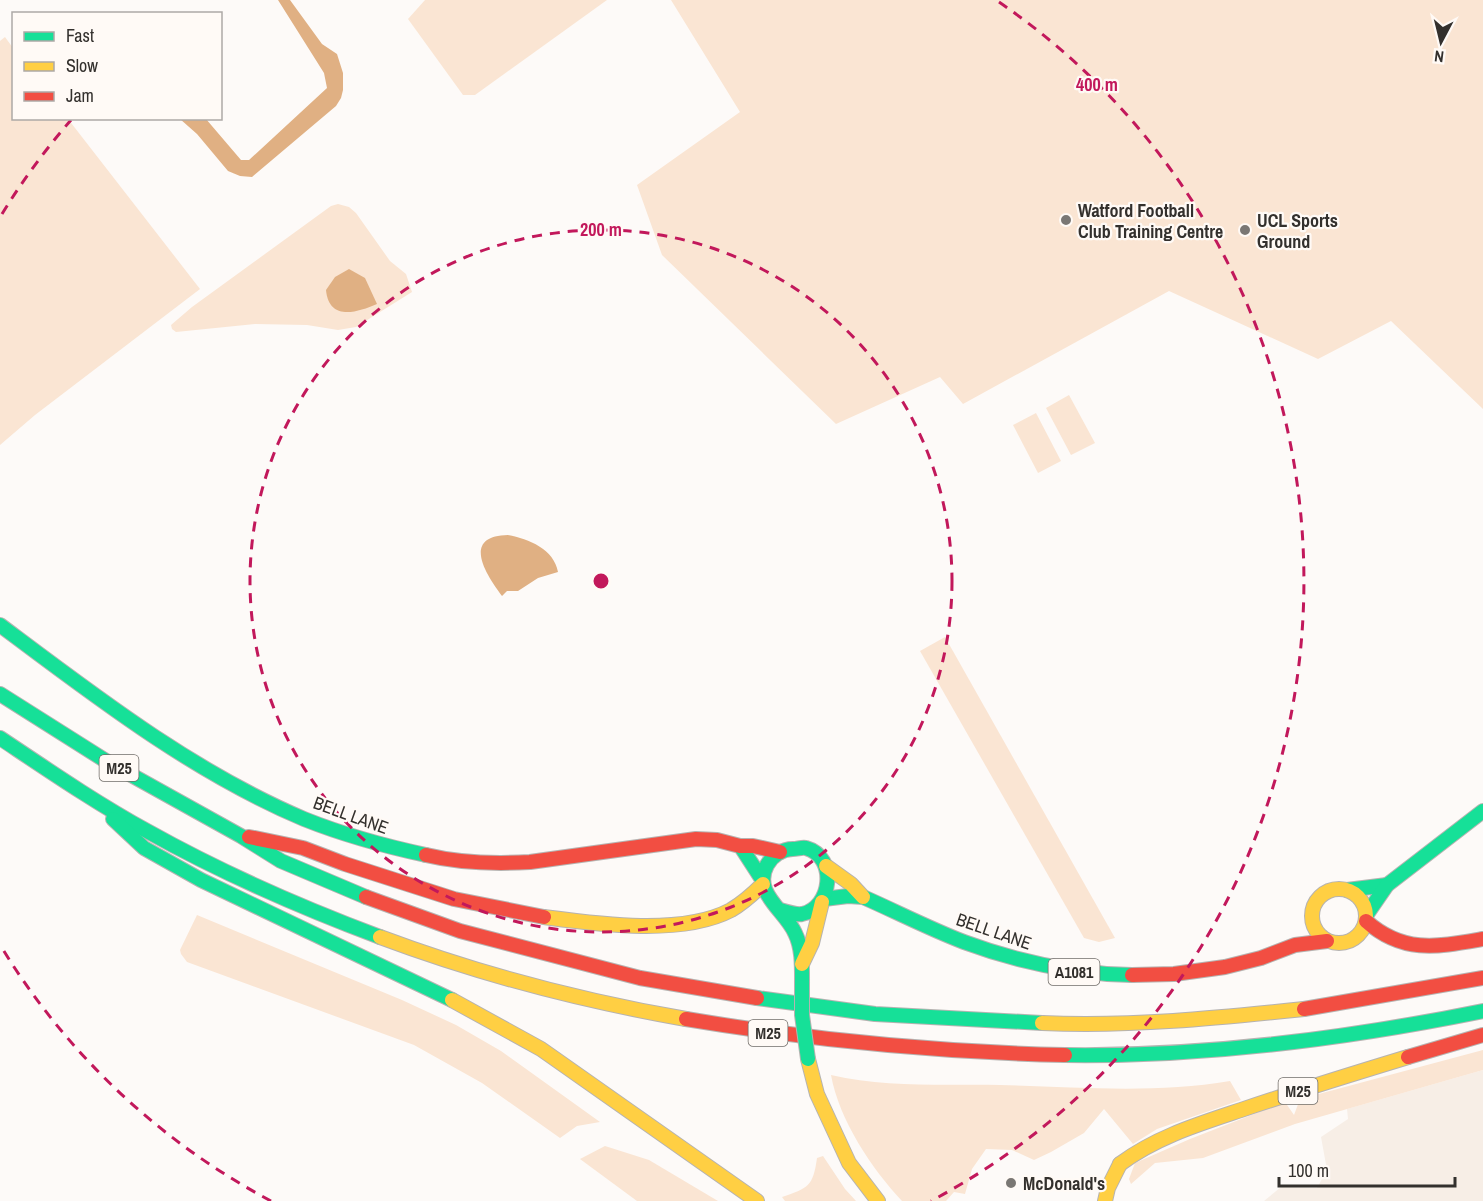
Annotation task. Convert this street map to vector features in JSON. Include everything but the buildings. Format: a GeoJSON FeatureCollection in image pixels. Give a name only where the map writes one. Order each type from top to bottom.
{"type":"FeatureCollection","features":[{"type":"Feature","properties":{"kind":"main road","name":"BELL LANE"},"geometry":{"type":"LineString","coordinates":[[0,625],[172,748],[218,776],[299,816],[377,845],[447,860],[511,863],[555,860],[698,839],[725,841],[780,852]]}},
{"type":"Feature","properties":{"kind":"main road","name":"M25"},"geometry":{"type":"LineString","coordinates":[[0,694],[106,761],[241,836],[281,861],[366,897],[460,931],[640,978],[736,995],[874,1014],[1048,1023],[1127,1024],[1195,1020],[1324,1007],[1483,978]]}},
{"type":"Feature","properties":{"kind":"main road","name":"M25"},"geometry":{"type":"LineString","coordinates":[[0,738],[92,799],[159,837],[255,885],[328,917],[416,950],[490,973],[583,998],[660,1015],[844,1042],[1046,1055],[1235,1050],[1297,1044],[1408,1027],[1483,1011]]}},
{"type":"Feature","properties":{"kind":"main road","name":"M25"},"geometry":{"type":"LineString","coordinates":[[92,799],[144,848],[201,880],[441,994],[542,1049],[757,1201]]}},
{"type":"Feature","properties":{"kind":"main road"},"geometry":{"type":"LineString","coordinates":[[1311,919],[1319,935],[1327,941],[1335,943],[1351,941],[1358,936],[1366,917],[1387,885],[1483,811]]}},
{"type":"Feature","properties":{"kind":"main road","name":"M25"},"geometry":{"type":"LineString","coordinates":[[241,836],[291,844],[386,878],[454,899],[533,914],[605,923],[661,926],[703,922],[729,912],[752,896],[763,882]]}},
{"type":"Feature","properties":{"kind":"main road"},"geometry":{"type":"LineString","coordinates":[[741,846],[753,862],[763,882],[766,895],[780,910],[798,939],[802,964],[802,1015],[808,1059],[817,1094],[849,1163],[878,1201]]}},
{"type":"Feature","properties":{"kind":"main road"},"geometry":{"type":"LineString","coordinates":[[763,882],[766,867],[772,858],[790,848],[812,851],[821,858],[826,866],[829,887],[823,900],[812,943],[802,964]]}},
{"type":"Feature","properties":{"kind":"main road","name":"BELL LANE"},"geometry":{"type":"LineString","coordinates":[[826,866],[863,897]]}},
{"type":"Feature","properties":{"kind":"main road"},"geometry":{"type":"LineString","coordinates":[[1295,945],[1311,919],[1318,897],[1332,890],[1387,885]]}},
{"type":"Feature","properties":{"kind":"main road"},"geometry":{"type":"LineString","coordinates":[[1347,890],[1361,899],[1366,917],[1393,940],[1432,945],[1483,939]]}},
{"type":"Feature","properties":{"kind":"main road","name":"BELL LANE"},"geometry":{"type":"LineString","coordinates":[[823,900],[848,896],[863,897],[965,942],[1026,962],[1077,972],[1111,975],[1174,974],[1232,966],[1295,945],[1327,941]]}},
{"type":"Feature","properties":{"kind":"main road"},"geometry":{"type":"LineString","coordinates":[[780,910],[800,914],[809,911],[823,900]]}},
{"type":"Feature","properties":{"kind":"main road","name":"M25"},"geometry":{"type":"LineString","coordinates":[[1105,1201],[1108,1188],[1120,1164],[1153,1142],[1286,1094],[1483,1035]]}},
{"type":"Feature","properties":{"kind":"shaded area"},"geometry":{"type":"Polygon","coordinates":[[[278,0],[290,0],[322,44],[337,54],[343,73],[343,90],[336,106],[252,177],[240,176],[228,171],[197,134],[181,120],[207,120],[241,160],[249,160],[327,88],[324,73],[278,0]]]}},
{"type":"Feature","properties":{"kind":"shaded area"},"geometry":{"type":"Polygon","coordinates":[[[425,0],[607,0],[475,95],[463,95],[408,19],[425,0]]]}},
{"type":"Feature","properties":{"kind":"shaded area","name":"Watford Football Club Training Centre"},"geometry":{"type":"Polygon","coordinates":[[[671,0],[1483,0],[1483,409],[1391,321],[1318,359],[1169,291],[963,404],[940,377],[836,424],[662,255],[637,185],[740,112],[671,0]]]}},
{"type":"Feature","properties":{"kind":"shaded area"},"geometry":{"type":"Polygon","coordinates":[[[5,37],[12,47],[12,120],[69,120],[200,289],[35,415],[0,445],[0,41],[5,37]]]}},
{"type":"Feature","properties":{"kind":"shaded area"},"geometry":{"type":"Polygon","coordinates":[[[338,204],[349,207],[356,213],[390,261],[406,274],[412,292],[356,327],[338,330],[307,325],[255,324],[176,332],[172,329],[171,325],[192,307],[331,206],[338,204]]]}},
{"type":"Feature","properties":{"kind":"shaded area"},"geometry":{"type":"Polygon","coordinates":[[[349,269],[365,278],[377,304],[352,312],[332,307],[326,290],[335,277],[349,269]]]}},
{"type":"Feature","properties":{"kind":"shaded area"},"geometry":{"type":"Polygon","coordinates":[[[1069,395],[1095,443],[1071,455],[1046,408],[1069,395]]]}},
{"type":"Feature","properties":{"kind":"shaded area"},"geometry":{"type":"Polygon","coordinates":[[[1036,413],[1061,461],[1038,473],[1013,425],[1036,413]]]}},
{"type":"Feature","properties":{"kind":"shaded area"},"geometry":{"type":"Polygon","coordinates":[[[508,535],[532,542],[546,551],[556,564],[558,572],[538,578],[518,591],[507,591],[502,596],[485,568],[481,558],[481,549],[485,542],[493,537],[508,535]]]}},
{"type":"Feature","properties":{"kind":"shaded area"},"geometry":{"type":"Polygon","coordinates":[[[945,637],[1115,938],[1099,942],[1084,938],[920,651],[945,637]]]}},
{"type":"Feature","properties":{"kind":"shaded area"},"geometry":{"type":"Polygon","coordinates":[[[197,915],[402,1000],[456,1025],[501,1051],[600,1122],[577,1126],[560,1138],[482,1083],[414,1045],[187,962],[180,950],[197,915]]]}},
{"type":"Feature","properties":{"kind":"shaded area"},"geometry":{"type":"Polygon","coordinates":[[[1483,1050],[1483,1070],[1295,1124],[1203,1158],[1155,1163],[1131,1184],[1129,1179],[1135,1163],[1285,1102],[1294,1115],[1300,1099],[1483,1050]]]}},
{"type":"Feature","properties":{"kind":"shaded area"},"geometry":{"type":"Polygon","coordinates":[[[1483,1070],[1483,1201],[1264,1201],[1281,1187],[1317,1188],[1327,1170],[1321,1137],[1348,1119],[1347,1109],[1483,1070]]]}},
{"type":"Feature","properties":{"kind":"shaded area"},"geometry":{"type":"Polygon","coordinates":[[[831,1075],[894,1084],[1115,1089],[1173,1087],[1230,1081],[1241,1100],[1157,1129],[1133,1144],[1104,1109],[1084,1133],[1034,1160],[1012,1150],[986,1149],[972,1169],[965,1194],[954,1192],[946,1201],[902,1201],[879,1174],[858,1143],[841,1109],[831,1075]]]}},
{"type":"Feature","properties":{"kind":"shaded area"},"geometry":{"type":"Polygon","coordinates":[[[605,1146],[649,1160],[718,1201],[637,1201],[580,1159],[605,1146]]]}},
{"type":"Feature","properties":{"kind":"shaded area"},"geometry":{"type":"Polygon","coordinates":[[[823,1156],[856,1201],[785,1201],[782,1197],[808,1185],[817,1158],[823,1156]]]}},
{"type":"Feature","properties":{"kind":"traffic: fast"},"geometry":{"type":"LineString","coordinates":[[0,625],[109,706],[223,779],[319,825],[364,840],[426,855]]}},
{"type":"Feature","properties":{"kind":"traffic: fast"},"geometry":{"type":"LineString","coordinates":[[0,694],[106,761],[241,836],[281,861],[366,897]]}},
{"type":"Feature","properties":{"kind":"traffic: fast"},"geometry":{"type":"LineString","coordinates":[[0,738],[91,798],[175,846],[320,914],[380,937]]}},
{"type":"Feature","properties":{"kind":"traffic: fast"},"geometry":{"type":"LineString","coordinates":[[1367,914],[1387,885],[1483,811]]}},
{"type":"Feature","properties":{"kind":"traffic: fast"},"geometry":{"type":"LineString","coordinates":[[113,819],[144,848],[201,880],[452,1000]]}},
{"type":"Feature","properties":{"kind":"traffic: fast"},"geometry":{"type":"LineString","coordinates":[[741,847],[763,881]]}},
{"type":"Feature","properties":{"kind":"traffic: fast"},"geometry":{"type":"LineString","coordinates":[[780,910],[802,914],[812,910],[820,902],[825,893],[827,871],[823,861],[816,853],[805,848],[781,852],[769,862],[763,875],[767,893],[798,939],[802,959],[802,987]]}},
{"type":"Feature","properties":{"kind":"traffic: fast"},"geometry":{"type":"LineString","coordinates":[[1347,890],[1387,885]]}},
{"type":"Feature","properties":{"kind":"traffic: fast"},"geometry":{"type":"LineString","coordinates":[[824,899],[863,897],[964,942],[1046,966],[1132,975]]}},
{"type":"Feature","properties":{"kind":"traffic: fast"},"geometry":{"type":"LineString","coordinates":[[802,987],[802,1015],[808,1059]]}},
{"type":"Feature","properties":{"kind":"traffic: fast"},"geometry":{"type":"LineString","coordinates":[[757,998],[875,1014],[1042,1023]]}},
{"type":"Feature","properties":{"kind":"traffic: fast"},"geometry":{"type":"LineString","coordinates":[[1065,1055],[1170,1053],[1275,1044],[1379,1030],[1483,1011]]}},
{"type":"Feature","properties":{"kind":"traffic: slow"},"geometry":{"type":"LineString","coordinates":[[826,866],[851,884],[863,897]]}},
{"type":"Feature","properties":{"kind":"traffic: slow"},"geometry":{"type":"LineString","coordinates":[[544,917],[614,925],[689,923],[731,910],[763,884]]}},
{"type":"Feature","properties":{"kind":"traffic: slow"},"geometry":{"type":"LineString","coordinates":[[1334,889],[1344,889],[1354,893],[1362,901],[1366,916],[1362,931],[1354,939],[1344,943],[1334,943],[1324,939],[1316,931],[1312,921],[1312,911],[1316,901],[1324,893],[1334,889]]}},
{"type":"Feature","properties":{"kind":"traffic: slow"},"geometry":{"type":"LineString","coordinates":[[802,964],[812,943],[822,902]]}},
{"type":"Feature","properties":{"kind":"traffic: slow"},"geometry":{"type":"LineString","coordinates":[[380,937],[455,963],[531,985],[608,1004],[686,1019]]}},
{"type":"Feature","properties":{"kind":"traffic: slow"},"geometry":{"type":"LineString","coordinates":[[452,1000],[541,1049],[757,1201]]}},
{"type":"Feature","properties":{"kind":"traffic: slow"},"geometry":{"type":"LineString","coordinates":[[1042,1023],[1141,1023],[1304,1009]]}},
{"type":"Feature","properties":{"kind":"traffic: slow"},"geometry":{"type":"LineString","coordinates":[[1120,1164],[1148,1146],[1194,1126],[1408,1057]]}},
{"type":"Feature","properties":{"kind":"traffic: slow"},"geometry":{"type":"LineString","coordinates":[[808,1059],[817,1094],[849,1163],[878,1201]]}},
{"type":"Feature","properties":{"kind":"traffic: slow"},"geometry":{"type":"LineString","coordinates":[[1105,1201],[1108,1188],[1120,1164]]}},
{"type":"Feature","properties":{"kind":"traffic: jam"},"geometry":{"type":"LineString","coordinates":[[249,837],[303,848],[454,899],[544,917]]}},
{"type":"Feature","properties":{"kind":"traffic: jam"},"geometry":{"type":"LineString","coordinates":[[426,855],[478,862],[530,862],[696,839],[717,840],[780,852]]}},
{"type":"Feature","properties":{"kind":"traffic: jam"},"geometry":{"type":"LineString","coordinates":[[366,897],[460,931],[640,978],[757,998]]}},
{"type":"Feature","properties":{"kind":"traffic: jam"},"geometry":{"type":"LineString","coordinates":[[1366,921],[1393,939],[1407,943],[1436,946],[1483,939]]}},
{"type":"Feature","properties":{"kind":"traffic: jam"},"geometry":{"type":"LineString","coordinates":[[1132,975],[1174,974],[1225,967],[1261,958],[1295,945],[1327,941]]}},
{"type":"Feature","properties":{"kind":"traffic: jam"},"geometry":{"type":"LineString","coordinates":[[1304,1009],[1483,978]]}},
{"type":"Feature","properties":{"kind":"traffic: jam"},"geometry":{"type":"LineString","coordinates":[[686,1019],[875,1044],[1065,1055]]}},
{"type":"Feature","properties":{"kind":"traffic: jam"},"geometry":{"type":"LineString","coordinates":[[1408,1057],[1483,1035]]}},
{"type":"Feature","properties":{"kind":"place","name":"Watford Football Club Training Centre"},"geometry":{"type":"Point","coordinates":[1066,220]}},
{"type":"Feature","properties":{"kind":"place","name":"UCL Sports Ground"},"geometry":{"type":"Point","coordinates":[1245,230]}},
{"type":"Feature","properties":{"kind":"place","name":"McDonald's"},"geometry":{"type":"Point","coordinates":[1011,1183]}}]}
